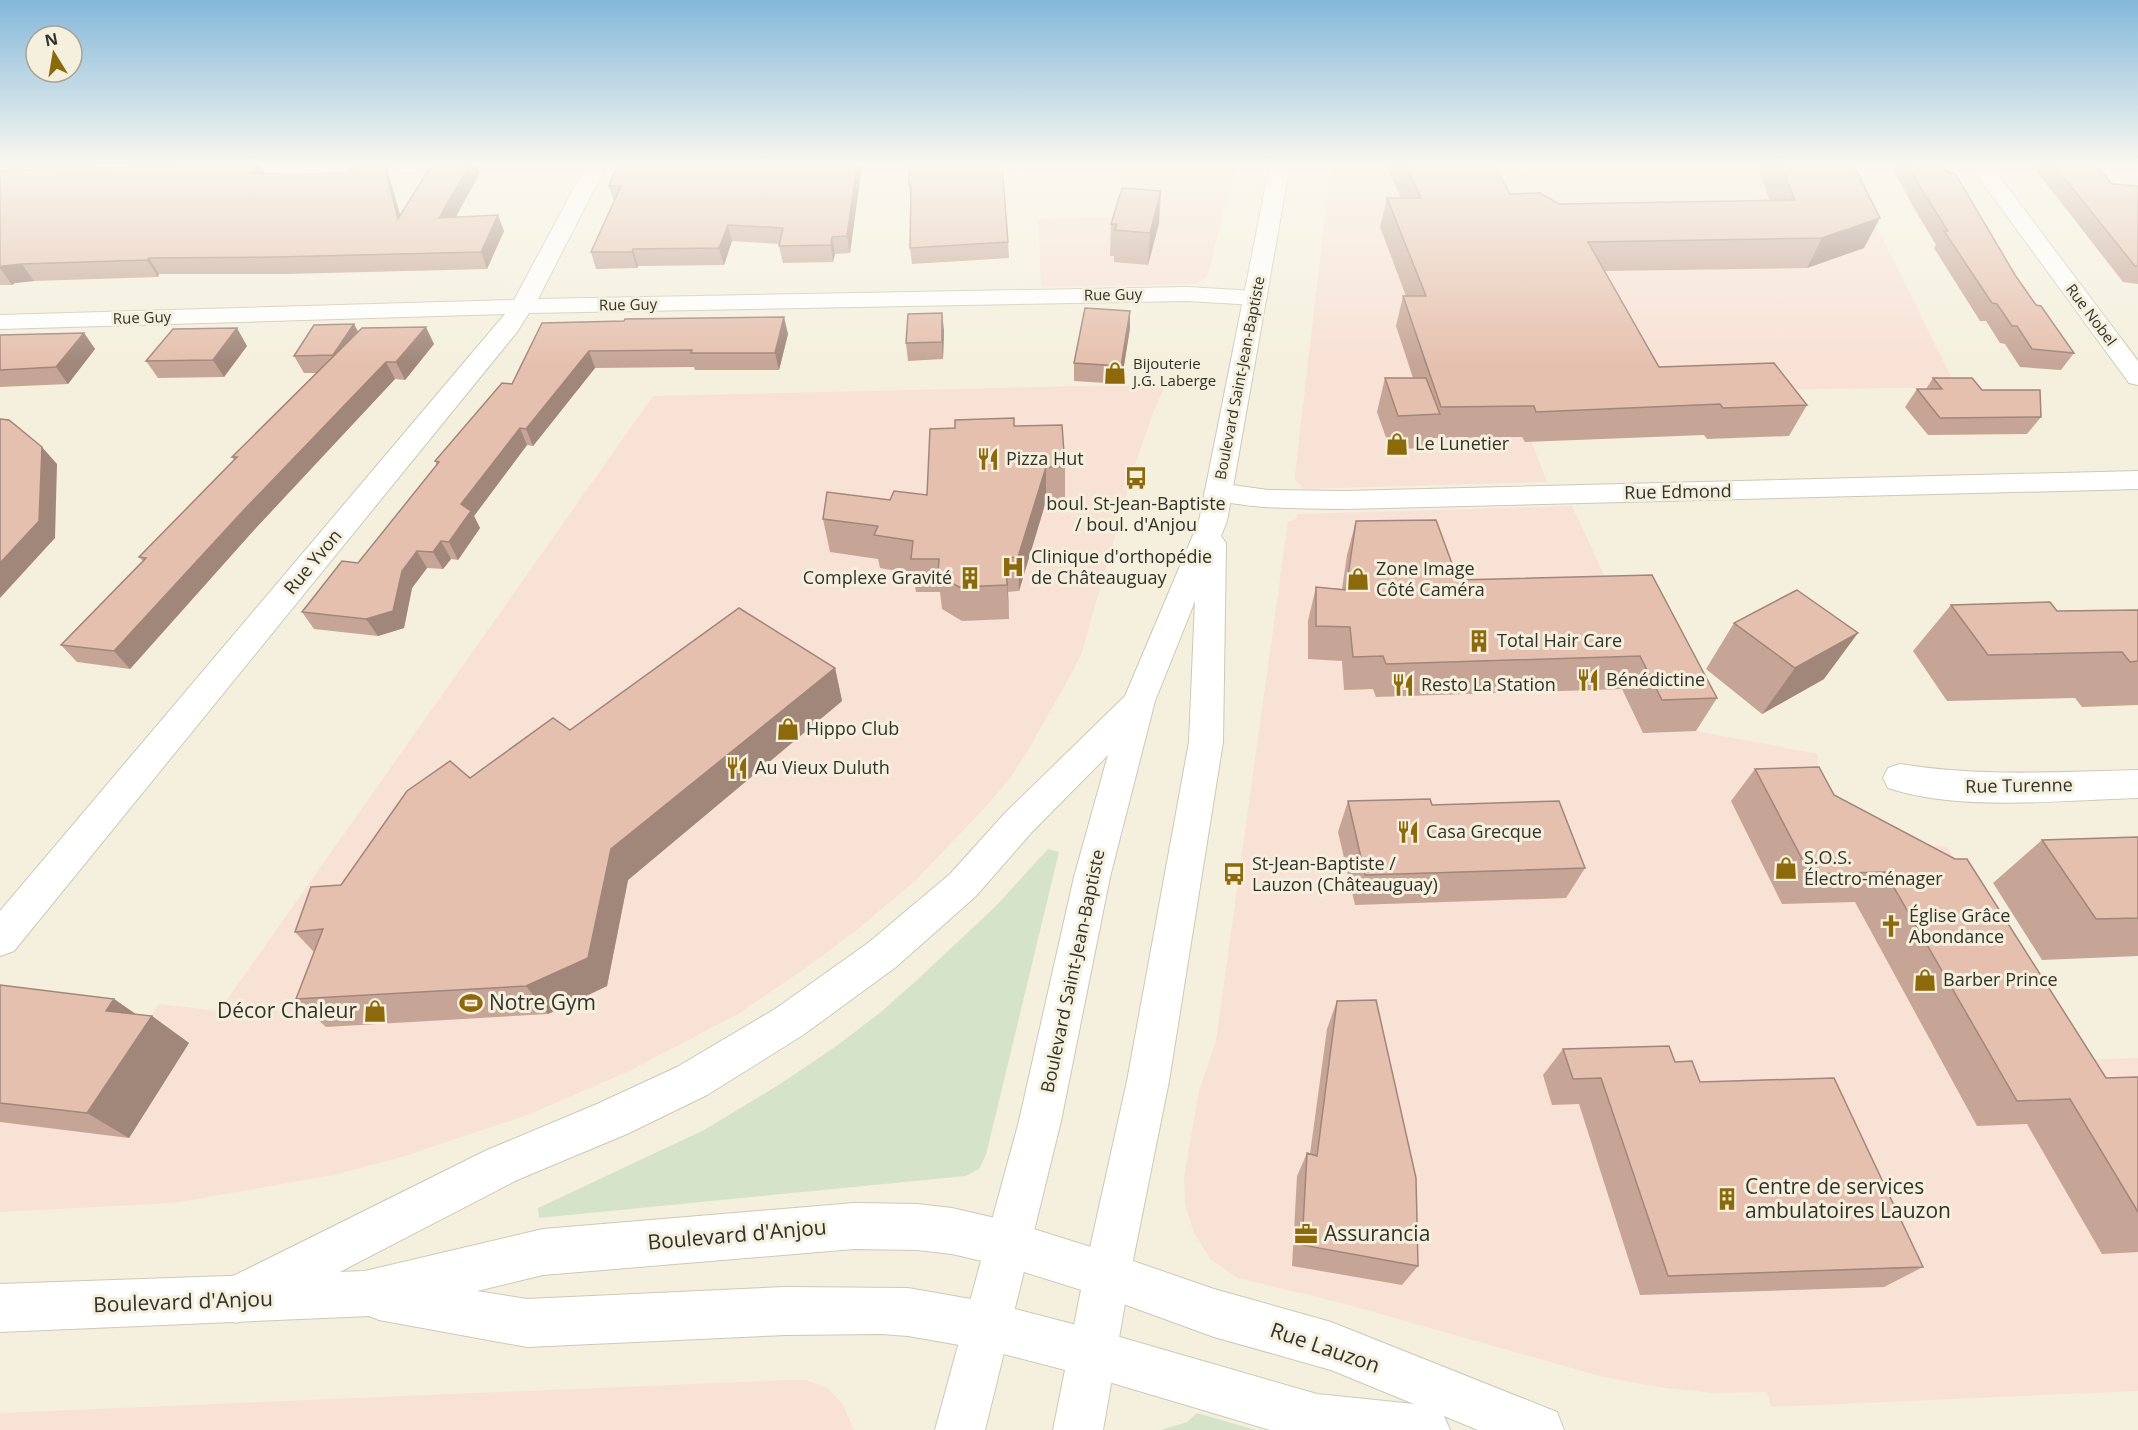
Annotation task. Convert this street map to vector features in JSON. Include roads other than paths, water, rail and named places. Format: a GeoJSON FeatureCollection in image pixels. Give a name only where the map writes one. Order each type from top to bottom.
{"type":"FeatureCollection","features":[{"type":"Feature","properties":{"kind":"main road","name":"Rue Yvon"},"geometry":{"type":"LineString","coordinates":[[0,939],[509,327],[562,231]]}},
{"type":"Feature","properties":{"kind":"main road","name":"Boulevard Saint-Jean-Baptiste"},"geometry":{"type":"LineString","coordinates":[[1078,1430],[1107,1275],[1148,1081],[1206,742],[1215,506],[1268,231]]}},
{"type":"Feature","properties":{"kind":"main road","name":"Rue Nobel"},"geometry":{"type":"LineString","coordinates":[[2029,231],[2138,378]]}},
{"type":"Feature","properties":{"kind":"main road","name":"Rue Guy"},"geometry":{"type":"LineString","coordinates":[[0,322],[521,307],[1187,294],[1255,298]]}},
{"type":"Feature","properties":{"kind":"main road","name":"Rue Edmond"},"geometry":{"type":"LineString","coordinates":[[1215,506],[1268,499],[1345,500],[2138,480]]}},
{"type":"Feature","properties":{"kind":"main road","name":"Boulevard Saint-Jean-Baptiste"},"geometry":{"type":"LineString","coordinates":[[960,1430],[1040,1122],[1092,877],[1139,701],[1215,506]]}},
{"type":"Feature","properties":{"kind":"main road"},"geometry":{"type":"LineString","coordinates":[[236,1300],[502,1165],[612,1119],[692,1081],[798,1016],[882,955],[963,885],[1018,823],[1139,701]]}},
{"type":"Feature","properties":{"kind":"main road","name":"Rue Turenne"},"geometry":{"type":"LineString","coordinates":[[1900,778],[1924,783],[1985,787],[2138,784]]}},
{"type":"Feature","properties":{"kind":"main road","name":"Boulevard d'Anjou"},"geometry":{"type":"LineString","coordinates":[[0,1308],[365,1294],[543,1252],[854,1226],[917,1227],[952,1231],[1008,1244],[1107,1275]]}},
{"type":"Feature","properties":{"kind":"main road","name":"Rue Lauzon"},"geometry":{"type":"LineString","coordinates":[[1107,1275],[1214,1313],[1331,1346],[1539,1430]]}},
{"type":"Feature","properties":{"kind":"main road","name":"Boulevard d'Anjou"},"geometry":{"type":"LineString","coordinates":[[365,1294],[527,1323],[785,1311],[881,1310],[946,1317],[1092,1353]]}},
{"type":"Feature","properties":{"kind":"main road"},"geometry":{"type":"LineString","coordinates":[[1092,1353],[1317,1419],[1425,1430]]}},
{"type":"Feature","properties":{"kind":"place","name":"Bijouterie J.G. Laberge"},"geometry":{"type":"Point","coordinates":[1115,373]}},
{"type":"Feature","properties":{"kind":"place","name":"Le Lunetier"},"geometry":{"type":"Point","coordinates":[1397,444]}},
{"type":"Feature","properties":{"kind":"place","name":"Pizza Hut"},"geometry":{"type":"Point","coordinates":[988,459]}},
{"type":"Feature","properties":{"kind":"place","name":"boul. St-Jean-Baptiste / boul. d'Anjou"},"geometry":{"type":"Point","coordinates":[1136,478]}},
{"type":"Feature","properties":{"kind":"place","name":"Clinique d'orthopédie de Châteauguay"},"geometry":{"type":"Point","coordinates":[1013,567]}},
{"type":"Feature","properties":{"kind":"place","name":"Complexe Gravité"},"geometry":{"type":"Point","coordinates":[970,578]}},
{"type":"Feature","properties":{"kind":"place","name":"Zone Image Côté Caméra"},"geometry":{"type":"Point","coordinates":[1358,579]}},
{"type":"Feature","properties":{"kind":"place","name":"Total Hair Care"},"geometry":{"type":"Point","coordinates":[1479,641]}},
{"type":"Feature","properties":{"kind":"place","name":"Bénédictine"},"geometry":{"type":"Point","coordinates":[1588,680]}},
{"type":"Feature","properties":{"kind":"place","name":"Resto La Station"},"geometry":{"type":"Point","coordinates":[1403,685]}},
{"type":"Feature","properties":{"kind":"place","name":"Hippo Club"},"geometry":{"type":"Point","coordinates":[788,729]}},
{"type":"Feature","properties":{"kind":"place","name":"Au Vieux Duluth"},"geometry":{"type":"Point","coordinates":[737,768]}},
{"type":"Feature","properties":{"kind":"place","name":"Casa Grecque"},"geometry":{"type":"Point","coordinates":[1408,832]}},
{"type":"Feature","properties":{"kind":"place","name":"S.O.S. Électro-ménager"},"geometry":{"type":"Point","coordinates":[1786,868]}},
{"type":"Feature","properties":{"kind":"place","name":"St-Jean-Baptiste / Lauzon (Châteauguay)"},"geometry":{"type":"Point","coordinates":[1234,874]}},
{"type":"Feature","properties":{"kind":"place","name":"Église Grâce Abondance"},"geometry":{"type":"Point","coordinates":[1891,926]}},
{"type":"Feature","properties":{"kind":"place","name":"Barber Prince"},"geometry":{"type":"Point","coordinates":[1925,980]}},
{"type":"Feature","properties":{"kind":"place","name":"Notre Gym"},"geometry":{"type":"Point","coordinates":[471,1003]}},
{"type":"Feature","properties":{"kind":"place","name":"Décor Chaleur"},"geometry":{"type":"Point","coordinates":[375,1011]}},
{"type":"Feature","properties":{"kind":"place","name":"Centre de services ambulatoires Lauzon"},"geometry":{"type":"Point","coordinates":[1727,1199]}},
{"type":"Feature","properties":{"kind":"place","name":"Assurancia"},"geometry":{"type":"Point","coordinates":[1306,1234]}}]}
